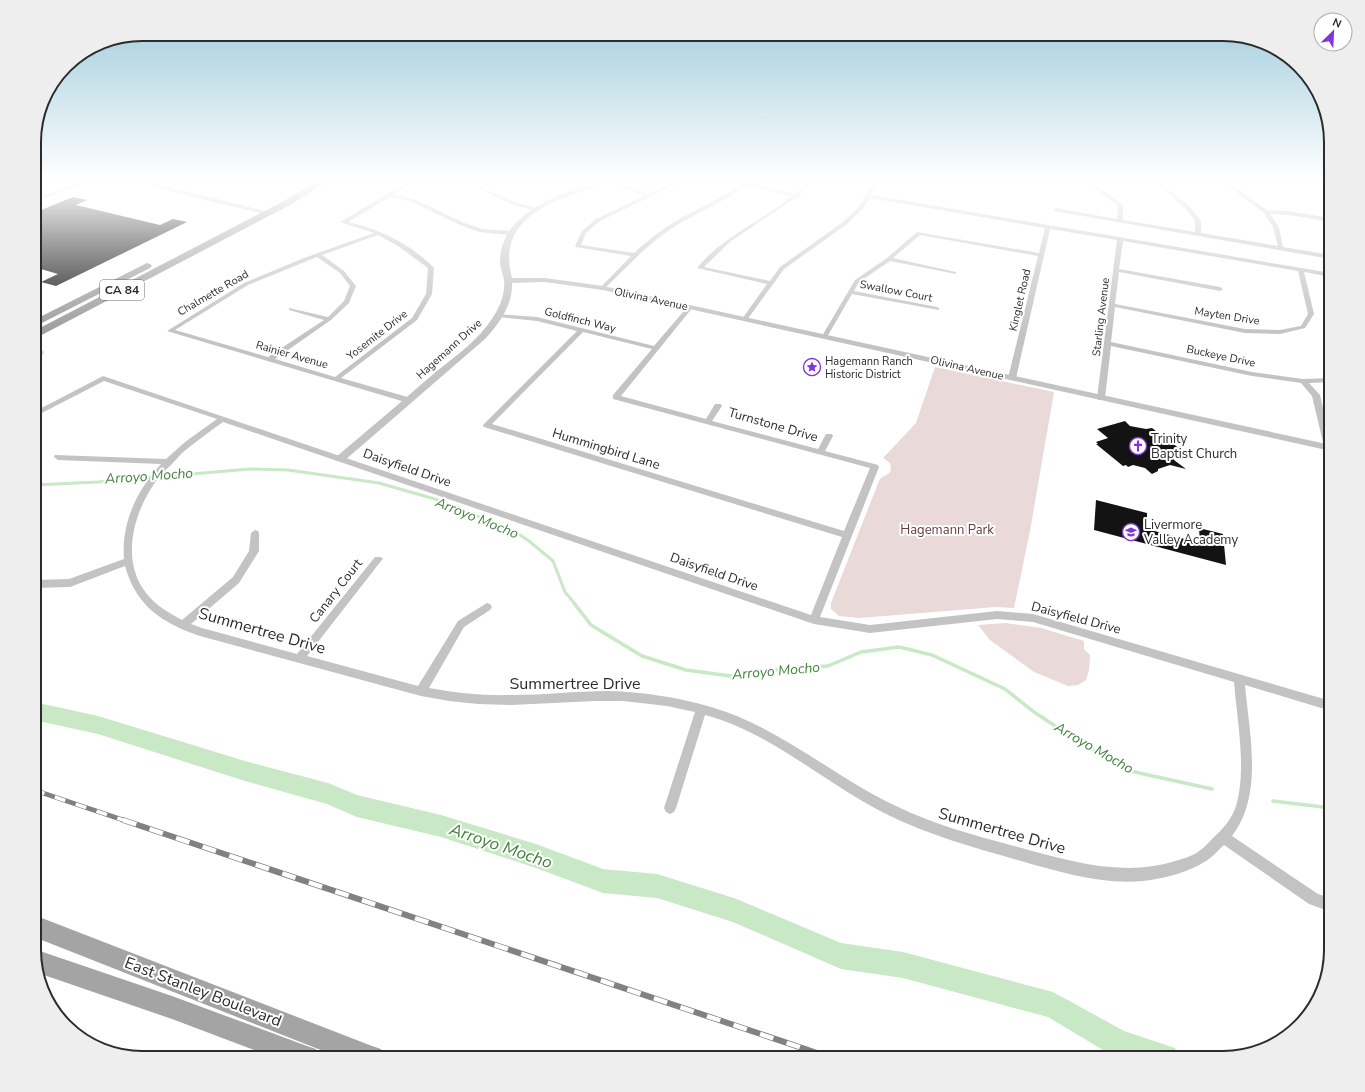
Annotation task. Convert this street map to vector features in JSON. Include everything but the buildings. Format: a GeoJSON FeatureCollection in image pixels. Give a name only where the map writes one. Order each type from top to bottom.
{"type":"FeatureCollection","features":[{"type":"Feature","properties":{"kind":"highway"},"geometry":{"type":"LineString","coordinates":[[41,321],[217,233]]}},
{"type":"Feature","properties":{"kind":"highway","name":"CA 84"},"geometry":{"type":"LineString","coordinates":[[41,333],[222,233]]}},
{"type":"Feature","properties":{"kind":"main road","name":"East Stanley Boulevard"},"geometry":{"type":"LineString","coordinates":[[41,929],[354,1051]]}},
{"type":"Feature","properties":{"kind":"main road","name":"East Stanley Boulevard"},"geometry":{"type":"LineString","coordinates":[[42,962],[148,998],[288,1051]]}},
{"type":"Feature","properties":{"kind":"street","name":"Chalmette Road"},"geometry":{"type":"LineString","coordinates":[[170,330],[246,284],[306,259],[380,233]]}},
{"type":"Feature","properties":{"kind":"street","name":"Yosemite Drive"},"geometry":{"type":"LineString","coordinates":[[336,379],[415,319],[429,294],[431,268],[410,250],[380,233]]}},
{"type":"Feature","properties":{"kind":"street","name":"Hagemann Drive"},"geometry":{"type":"LineString","coordinates":[[340,459],[478,340],[500,314],[506,304],[508,281],[504,262],[507,239],[510,233]]}},
{"type":"Feature","properties":{"kind":"street"},"geometry":{"type":"LineString","coordinates":[[584,233],[578,246],[634,255]]}},
{"type":"Feature","properties":{"kind":"street"},"geometry":{"type":"LineString","coordinates":[[604,288],[634,255],[663,233]]}},
{"type":"Feature","properties":{"kind":"street"},"geometry":{"type":"LineString","coordinates":[[740,233],[729,240],[700,268],[771,283]]}},
{"type":"Feature","properties":{"kind":"street"},"geometry":{"type":"LineString","coordinates":[[745,319],[782,268],[831,233]]}},
{"type":"Feature","properties":{"kind":"street"},"geometry":{"type":"LineString","coordinates":[[825,336],[857,281],[889,259],[919,233],[1041,255]]}},
{"type":"Feature","properties":{"kind":"street","name":"Kinglet Road"},"geometry":{"type":"LineString","coordinates":[[1012,378],[1047,233]]}},
{"type":"Feature","properties":{"kind":"street"},"geometry":{"type":"LineString","coordinates":[[1084,233],[1324,275]]}},
{"type":"Feature","properties":{"kind":"street"},"geometry":{"type":"LineString","coordinates":[[1187,233],[1324,257]]}},
{"type":"Feature","properties":{"kind":"street"},"geometry":{"type":"LineString","coordinates":[[1277,233],[1281,249]]}},
{"type":"Feature","properties":{"kind":"street","name":"Starling Avenue"},"geometry":{"type":"LineString","coordinates":[[1101,398],[1120,239]]}},
{"type":"Feature","properties":{"kind":"street"},"geometry":{"type":"LineString","coordinates":[[296,254],[306,259]]}},
{"type":"Feature","properties":{"kind":"street"},"geometry":{"type":"LineString","coordinates":[[269,360],[329,319],[346,302],[353,286],[342,272],[318,255]]}},
{"type":"Feature","properties":{"kind":"street"},"geometry":{"type":"LineString","coordinates":[[889,259],[954,273]]}},
{"type":"Feature","properties":{"kind":"street"},"geometry":{"type":"LineString","coordinates":[[1116,270],[1220,289]]}},
{"type":"Feature","properties":{"kind":"street","name":"Mayten Drive"},"geometry":{"type":"LineString","coordinates":[[1113,305],[1245,331],[1280,332],[1303,327],[1311,314],[1301,271]]}},
{"type":"Feature","properties":{"kind":"street","name":"Olivina Avenue"},"geometry":{"type":"LineString","coordinates":[[508,281],[545,280],[604,288],[1324,447]]}},
{"type":"Feature","properties":{"kind":"street","name":"Swallow Court"},"geometry":{"type":"LineString","coordinates":[[850,292],[937,309]]}},
{"type":"Feature","properties":{"kind":"street","name":"Turnstone Drive"},"geometry":{"type":"LineString","coordinates":[[690,307],[616,397],[875,467],[814,620]]}},
{"type":"Feature","properties":{"kind":"street"},"geometry":{"type":"LineString","coordinates":[[291,309],[329,319]]}},
{"type":"Feature","properties":{"kind":"street","name":"Goldfinch Way"},"geometry":{"type":"LineString","coordinates":[[500,314],[537,319],[655,348]]}},
{"type":"Feature","properties":{"kind":"street","name":"Rainier Avenue"},"geometry":{"type":"LineString","coordinates":[[170,330],[408,400]]}},
{"type":"Feature","properties":{"kind":"street","name":"Hummingbird Lane"},"geometry":{"type":"LineString","coordinates":[[582,330],[487,425],[847,535]]}},
{"type":"Feature","properties":{"kind":"street","name":"Buckeye Drive"},"geometry":{"type":"LineString","coordinates":[[1107,343],[1252,374],[1303,381],[1324,380]]}},
{"type":"Feature","properties":{"kind":"street","name":"Daisyfield Drive"},"geometry":{"type":"LineString","coordinates":[[41,411],[103,378],[814,620],[870,629],[997,615],[1034,618],[1324,704]]}},
{"type":"Feature","properties":{"kind":"street"},"geometry":{"type":"LineString","coordinates":[[1303,381],[1316,396],[1324,426]]}},
{"type":"Feature","properties":{"kind":"street"},"geometry":{"type":"LineString","coordinates":[[708,421],[718,406]]}},
{"type":"Feature","properties":{"kind":"street","name":"Summertree Drive"},"geometry":{"type":"LineString","coordinates":[[222,419],[184,448],[170,462],[146,490],[130,523],[127,542],[129,561],[134,579],[142,595],[160,611],[183,625],[200,632],[421,691],[457,698],[497,700],[608,696],[643,698],[701,709],[726,716],[784,743],[842,782],[887,808],[923,824],[961,839],[1071,868],[1106,874],[1143,874],[1172,870],[1201,857],[1232,828],[1242,804],[1245,782],[1245,759],[1239,678]]}},
{"type":"Feature","properties":{"kind":"street"},"geometry":{"type":"LineString","coordinates":[[821,452],[829,436]]}},
{"type":"Feature","properties":{"kind":"street"},"geometry":{"type":"LineString","coordinates":[[58,457],[170,462]]}},
{"type":"Feature","properties":{"kind":"street"},"geometry":{"type":"LineString","coordinates":[[183,625],[236,580],[254,551],[255,533]]}},
{"type":"Feature","properties":{"kind":"street","name":"Canary Court"},"geometry":{"type":"LineString","coordinates":[[300,658],[378,560]]}},
{"type":"Feature","properties":{"kind":"street"},"geometry":{"type":"LineString","coordinates":[[41,584],[70,583],[129,561]]}},
{"type":"Feature","properties":{"kind":"street"},"geometry":{"type":"LineString","coordinates":[[421,691],[461,624],[487,607]]}},
{"type":"Feature","properties":{"kind":"street"},"geometry":{"type":"LineString","coordinates":[[670,808],[701,709]]}},
{"type":"Feature","properties":{"kind":"street"},"geometry":{"type":"LineString","coordinates":[[1223,837],[1314,899],[1324,903]]}},
{"type":"Feature","properties":{"kind":"green space","name":"Hagemann Park"},"geometry":{"type":"Polygon","coordinates":[[[935,367],[1054,392],[1030,531],[1014,608],[996,607],[859,618],[839,616],[831,609],[831,603],[879,481],[891,470],[890,463],[883,458],[916,423],[935,367]]]}},
{"type":"Feature","properties":{"kind":"green space"},"geometry":{"type":"Polygon","coordinates":[[[1005,623],[1041,628],[1084,641],[1084,649],[1090,655],[1089,670],[1086,680],[1078,685],[1068,686],[1034,672],[990,640],[978,625],[1005,623]]]}},
{"type":"Feature","properties":{"kind":"waterway","name":"Arroyo Mocho"},"geometry":{"type":"LineString","coordinates":[[41,485],[98,482],[250,469],[288,470],[379,483],[435,499],[514,531],[529,541],[553,561],[565,592],[575,604]]}},
{"type":"Feature","properties":{"kind":"waterway","name":"Arroyo Mocho"},"geometry":{"type":"LineString","coordinates":[[574,603],[591,625],[642,656],[686,670],[731,676],[790,668],[828,666],[861,652],[899,647],[932,655],[1005,689],[1034,712],[1081,743],[1130,771],[1212,789]]}},
{"type":"Feature","properties":{"kind":"waterway","name":"Arroyo Mocho"},"geometry":{"type":"LineString","coordinates":[[41,713],[98,725],[245,771],[328,794],[357,806],[441,826],[536,856],[603,881],[657,886],[734,910],[841,956],[903,965],[1053,1005],[1118,1043],[1143,1051]]}},
{"type":"Feature","properties":{"kind":"waterway","name":"Arroyo Mocho"},"geometry":{"type":"LineString","coordinates":[[1273,801],[1324,807]]}},
{"type":"Feature","properties":{"kind":"railway"},"geometry":{"type":"LineString","coordinates":[[41,792],[126,821]]}},
{"type":"Feature","properties":{"kind":"railway"},"geometry":{"type":"LineString","coordinates":[[123,820],[811,1051]]}},
{"type":"Feature","properties":{"kind":"place","name":"Hagemann Ranch Historic District"},"geometry":{"type":"Point","coordinates":[812,367]}},
{"type":"Feature","properties":{"kind":"place","name":"Trinity Baptist Church"},"geometry":{"type":"Point","coordinates":[1138,446]}},
{"type":"Feature","properties":{"kind":"place","name":"Livermore Valley Academy"},"geometry":{"type":"Point","coordinates":[1131,532]}}]}
